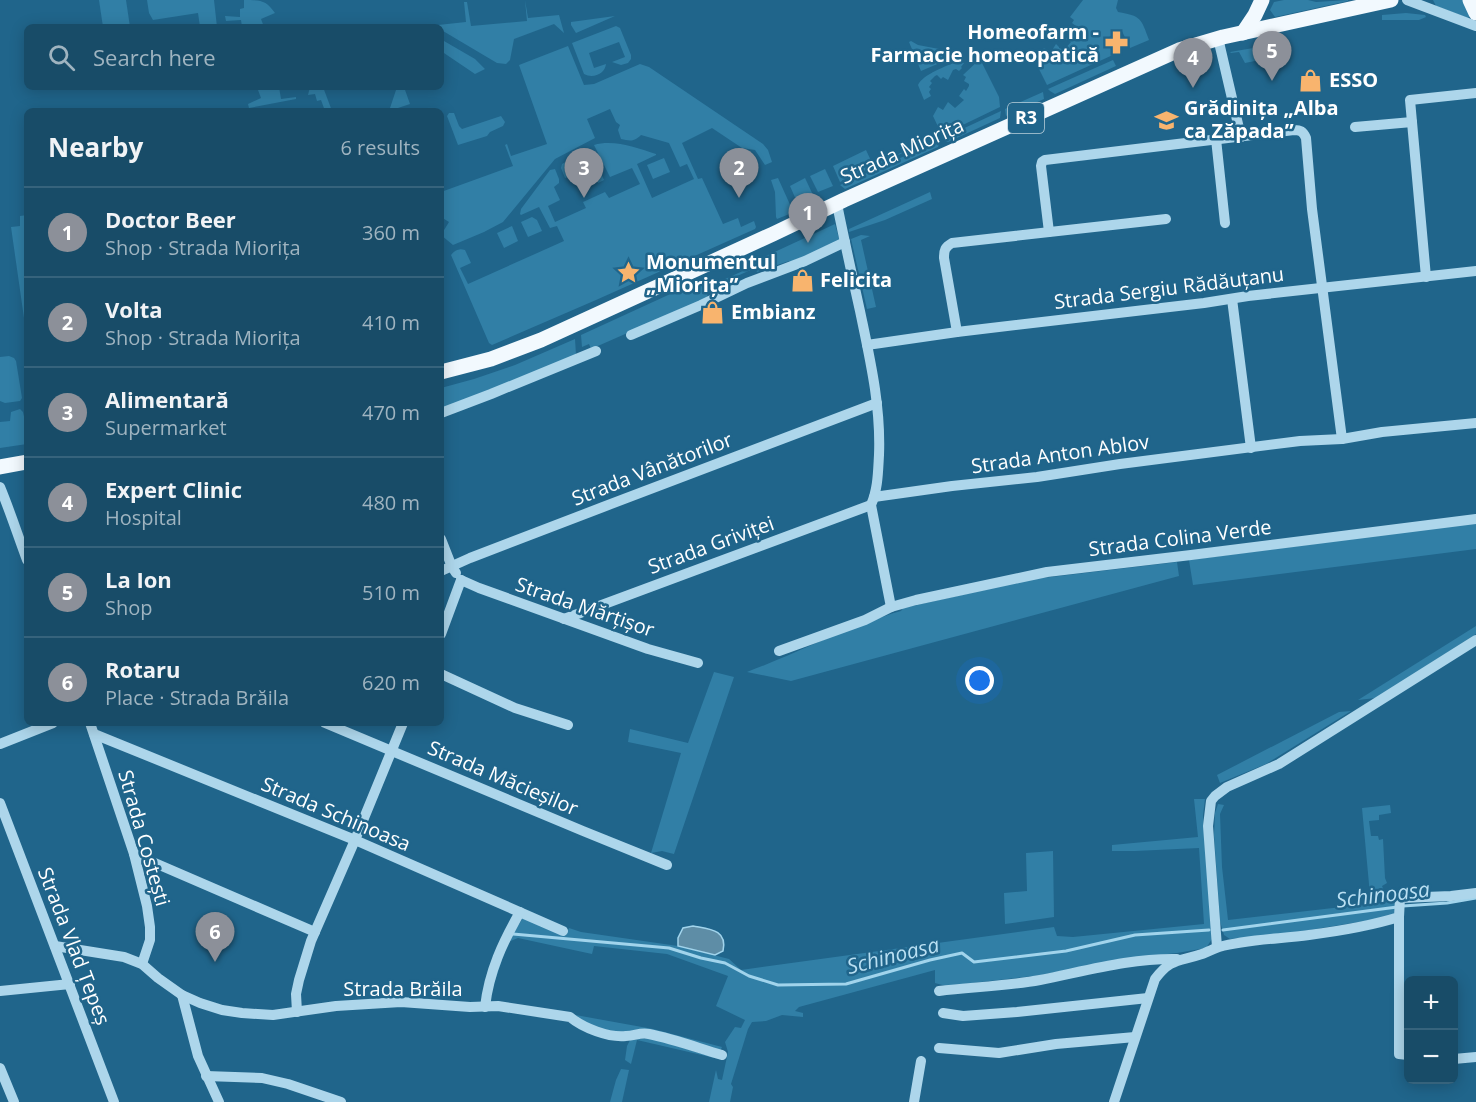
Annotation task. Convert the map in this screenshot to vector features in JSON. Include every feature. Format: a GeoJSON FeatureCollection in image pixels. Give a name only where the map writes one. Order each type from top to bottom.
{"type":"FeatureCollection","features":[{"type":"Feature","properties":{"kind":"main road"},"geometry":{"type":"LineString","coordinates":[[1243,33],[1256,15],[1262,0]]}},
{"type":"Feature","properties":{"kind":"main road","name":"Strada Miorița"},"geometry":{"type":"LineString","coordinates":[[444,371],[491,359],[541,340],[1186,47],[1391,0]]}},
{"type":"Feature","properties":{"kind":"main road"},"geometry":{"type":"LineString","coordinates":[[1470,0],[1476,13]]}},
{"type":"Feature","properties":{"kind":"main road"},"geometry":{"type":"LineString","coordinates":[[0,467],[24,463]]}},
{"type":"Feature","properties":{"kind":"street"},"geometry":{"type":"LineString","coordinates":[[1407,0],[1476,26]]}},
{"type":"Feature","properties":{"kind":"street"},"geometry":{"type":"LineString","coordinates":[[1218,38],[1241,137]]}},
{"type":"Feature","properties":{"kind":"street"},"geometry":{"type":"LineString","coordinates":[[1426,277],[1410,100],[1476,93]]}},
{"type":"Feature","properties":{"kind":"street"},"geometry":{"type":"LineString","coordinates":[[1355,127],[1412,122]]}},
{"type":"Feature","properties":{"kind":"street"},"geometry":{"type":"LineString","coordinates":[[1049,232],[1041,166],[1045,160],[1294,130],[1304,133],[1313,221],[1342,439]]}},
{"type":"Feature","properties":{"kind":"street"},"geometry":{"type":"LineString","coordinates":[[1216,139],[1225,223]]}},
{"type":"Feature","properties":{"kind":"street"},"geometry":{"type":"LineString","coordinates":[[779,651],[865,620],[891,607],[873,501],[878,472],[879,445],[874,375],[837,204]]}},
{"type":"Feature","properties":{"kind":"street"},"geometry":{"type":"LineString","coordinates":[[957,332],[944,258],[946,247],[956,242],[1166,219]]}},
{"type":"Feature","properties":{"kind":"street"},"geometry":{"type":"LineString","coordinates":[[631,335],[845,242]]}},
{"type":"Feature","properties":{"kind":"street","name":"Strada Sergiu Rădăuțanu"},"geometry":{"type":"LineString","coordinates":[[867,345],[957,332],[1476,271]]}},
{"type":"Feature","properties":{"kind":"street"},"geometry":{"type":"LineString","coordinates":[[1232,299],[1251,448]]}},
{"type":"Feature","properties":{"kind":"street"},"geometry":{"type":"LineString","coordinates":[[444,412],[596,351]]}},
{"type":"Feature","properties":{"kind":"street","name":"Strada Vânătorilor"},"geometry":{"type":"LineString","coordinates":[[444,571],[470,558],[877,403]]}},
{"type":"Feature","properties":{"kind":"street","name":"Strada Anton Ablov"},"geometry":{"type":"LineString","coordinates":[[873,501],[952,486],[1037,477],[1120,464],[1300,441],[1342,439],[1382,432],[1476,423]]}},
{"type":"Feature","properties":{"kind":"street"},"geometry":{"type":"LineString","coordinates":[[0,487],[24,552]]}},
{"type":"Feature","properties":{"kind":"street","name":"Strada Griviței"},"geometry":{"type":"LineString","coordinates":[[564,619],[873,501]]}},
{"type":"Feature","properties":{"kind":"street","name":"Strada Colina Verde"},"geometry":{"type":"LineString","coordinates":[[891,607],[927,597],[1047,572],[1476,519]]}},
{"type":"Feature","properties":{"kind":"street"},"geometry":{"type":"LineString","coordinates":[[444,547],[452,567],[462,580],[444,625]]}},
{"type":"Feature","properties":{"kind":"street","name":"Strada Mărțișor"},"geometry":{"type":"LineString","coordinates":[[462,580],[648,649],[698,663]]}},
{"type":"Feature","properties":{"kind":"street"},"geometry":{"type":"LineString","coordinates":[[1217,947],[1208,826],[1209,808],[1215,795],[1227,787],[1280,764],[1476,640]]}},
{"type":"Feature","properties":{"kind":"street"},"geometry":{"type":"LineString","coordinates":[[444,675],[515,708],[568,725]]}},
{"type":"Feature","properties":{"kind":"street"},"geometry":{"type":"LineString","coordinates":[[0,744],[45,726]]}},
{"type":"Feature","properties":{"kind":"street","name":"Strada Costești"},"geometry":{"type":"LineString","coordinates":[[91,726],[134,854],[147,906],[150,940],[142,964]]}},
{"type":"Feature","properties":{"kind":"street","name":"Strada Măcieșilor"},"geometry":{"type":"LineString","coordinates":[[333,726],[667,864]]}},
{"type":"Feature","properties":{"kind":"street"},"geometry":{"type":"LineString","coordinates":[[297,1012],[296,994],[299,980],[315,932],[402,726]]}},
{"type":"Feature","properties":{"kind":"street","name":"Strada Schinoasa"},"geometry":{"type":"LineString","coordinates":[[94,734],[355,840],[563,931]]}},
{"type":"Feature","properties":{"kind":"street","name":"Strada Vlad Țepeș"},"geometry":{"type":"LineString","coordinates":[[0,803],[114,1102]]}},
{"type":"Feature","properties":{"kind":"street"},"geometry":{"type":"LineString","coordinates":[[134,854],[315,932]]}},
{"type":"Feature","properties":{"kind":"street"},"geometry":{"type":"LineString","coordinates":[[1114,1102],[1155,979],[1164,967],[1180,959],[1217,947],[1378,923],[1399,908],[1451,896],[1476,893]]}},
{"type":"Feature","properties":{"kind":"street"},"geometry":{"type":"LineString","coordinates":[[1399,908],[1399,1054],[1404,1055]]}},
{"type":"Feature","properties":{"kind":"street"},"geometry":{"type":"LineString","coordinates":[[485,1006],[493,967],[520,912]]}},
{"type":"Feature","properties":{"kind":"street","name":"Strada Brăila"},"geometry":{"type":"LineString","coordinates":[[55,946],[124,957],[142,964],[182,995],[222,1010],[273,1015],[336,1006],[390,1003],[498,1006],[570,1017],[590,1030],[620,1036],[648,1034],[722,1054]]}},
{"type":"Feature","properties":{"kind":"street"},"geometry":{"type":"LineString","coordinates":[[939,991],[1037,980],[1101,966],[1157,958],[1180,959]]}},
{"type":"Feature","properties":{"kind":"street"},"geometry":{"type":"LineString","coordinates":[[0,991],[70,984]]}},
{"type":"Feature","properties":{"kind":"street"},"geometry":{"type":"LineString","coordinates":[[182,995],[198,1056],[219,1102]]}},
{"type":"Feature","properties":{"kind":"street"},"geometry":{"type":"LineString","coordinates":[[943,1013],[963,1016],[1149,998]]}},
{"type":"Feature","properties":{"kind":"street"},"geometry":{"type":"LineString","coordinates":[[939,1048],[999,1053],[1056,1044],[1135,1037]]}},
{"type":"Feature","properties":{"kind":"street"},"geometry":{"type":"LineString","coordinates":[[1458,1059],[1476,1058]]}},
{"type":"Feature","properties":{"kind":"street"},"geometry":{"type":"LineString","coordinates":[[914,1102],[921,1061]]}},
{"type":"Feature","properties":{"kind":"street"},"geometry":{"type":"LineString","coordinates":[[0,1068],[14,1102]]}},
{"type":"Feature","properties":{"kind":"street"},"geometry":{"type":"LineString","coordinates":[[206,1076],[262,1078],[288,1084],[341,1102]]}},
{"type":"Feature","properties":{"kind":"shaded area"},"geometry":{"type":"Polygon","coordinates":[[[99,0],[126,0],[130,24],[103,24],[99,0]]]}},
{"type":"Feature","properties":{"kind":"shaded area"},"geometry":{"type":"Polygon","coordinates":[[[147,0],[214,0],[217,24],[200,24],[198,13],[153,20],[149,13],[147,0]]]}},
{"type":"Feature","properties":{"kind":"shaded area"},"geometry":{"type":"Polygon","coordinates":[[[244,0],[255,0],[269,5],[275,13],[261,19],[263,24],[242,24],[241,20],[226,21],[225,16],[240,17],[240,9],[244,8],[244,0]]]}},
{"type":"Feature","properties":{"kind":"shaded area"},"geometry":{"type":"Polygon","coordinates":[[[525,0],[528,18],[559,15],[564,33],[554,24],[514,39],[510,60],[506,64],[497,63],[444,32],[444,24],[466,22],[464,2],[467,2],[471,26],[527,21],[525,0]]]}},
{"type":"Feature","properties":{"kind":"shaded area"},"geometry":{"type":"Polygon","coordinates":[[[1083,0],[1118,0],[1116,8],[1118,12],[1139,19],[1149,40],[1130,48],[1122,31],[1107,38],[1115,54],[1047,85],[1035,61],[1044,48],[1051,52],[1056,44],[1064,50],[1071,42],[1066,39],[1077,28],[1070,17],[1083,0]]]}},
{"type":"Feature","properties":{"kind":"shaded area"},"geometry":{"type":"Polygon","coordinates":[[[1284,0],[1348,1],[1275,17],[1270,10],[1274,2],[1284,0]]]}},
{"type":"Feature","properties":{"kind":"shaded area"},"geometry":{"type":"Polygon","coordinates":[[[1433,0],[1467,0],[1470,16],[1468,18],[1436,6],[1433,0]]]}},
{"type":"Feature","properties":{"kind":"shaded area"},"geometry":{"type":"Polygon","coordinates":[[[1406,13],[1426,17],[1419,20],[1382,20],[1382,15],[1406,13]]]}},
{"type":"Feature","properties":{"kind":"shaded area"},"geometry":{"type":"Polygon","coordinates":[[[615,16],[576,33],[571,25],[571,22],[615,16]]]}},
{"type":"Feature","properties":{"kind":"shaded area"},"geometry":{"type":"Polygon","coordinates":[[[616,26],[620,28],[631,59],[628,63],[621,65],[612,62],[625,57],[619,42],[589,53],[594,68],[606,64],[598,75],[584,74],[572,43],[616,26]]]}},
{"type":"Feature","properties":{"kind":"shaded area"},"geometry":{"type":"Polygon","coordinates":[[[444,41],[475,59],[485,69],[475,74],[444,53],[444,41]]]}},
{"type":"Feature","properties":{"kind":"shaded area"},"geometry":{"type":"Polygon","coordinates":[[[909,42],[918,45],[955,52],[956,56],[921,71],[909,42]]]}},
{"type":"Feature","properties":{"kind":"shaded area"},"geometry":{"type":"Polygon","coordinates":[[[568,46],[584,85],[594,84],[640,64],[649,67],[763,144],[772,162],[765,165],[755,150],[742,148],[712,128],[682,143],[698,179],[702,178],[723,224],[738,218],[741,227],[754,221],[755,229],[492,345],[489,343],[451,255],[457,250],[465,250],[471,263],[460,268],[468,284],[564,241],[557,226],[550,228],[539,207],[520,214],[521,209],[550,170],[555,169],[559,179],[559,183],[554,187],[560,200],[548,206],[555,222],[586,208],[583,202],[605,192],[609,198],[640,184],[632,168],[610,177],[594,145],[617,144],[656,154],[637,164],[652,198],[694,179],[687,164],[680,167],[669,143],[641,135],[632,140],[621,139],[618,130],[620,125],[616,122],[610,109],[587,119],[595,138],[555,159],[503,222],[453,245],[444,238],[444,230],[449,222],[444,219],[444,191],[513,166],[505,145],[507,144],[511,156],[547,144],[519,65],[568,46]]]}},
{"type":"Feature","properties":{"kind":"shaded area"},"geometry":{"type":"Polygon","coordinates":[[[1265,46],[1265,59],[1245,63],[1239,52],[1230,52],[1265,46]]]}},
{"type":"Feature","properties":{"kind":"shaded area"},"geometry":{"type":"Polygon","coordinates":[[[980,59],[999,97],[1000,107],[942,135],[933,116],[938,107],[943,110],[948,102],[955,108],[964,100],[959,96],[964,89],[966,91],[969,84],[964,81],[966,77],[963,75],[980,59]]]}},
{"type":"Feature","properties":{"kind":"shaded area"},"geometry":{"type":"Polygon","coordinates":[[[1113,60],[1116,66],[1055,94],[1048,89],[1113,60]]]}},
{"type":"Feature","properties":{"kind":"shaded area"},"geometry":{"type":"Polygon","coordinates":[[[958,61],[964,63],[962,68],[959,71],[953,70],[948,80],[943,77],[941,79],[937,75],[930,81],[932,83],[929,87],[931,96],[924,100],[918,85],[921,81],[958,61]]]}},
{"type":"Feature","properties":{"kind":"shaded area"},"geometry":{"type":"Polygon","coordinates":[[[258,90],[280,90],[281,99],[296,97],[296,99],[249,108],[248,104],[261,98],[258,90]]]}},
{"type":"Feature","properties":{"kind":"shaded area"},"geometry":{"type":"Polygon","coordinates":[[[309,90],[324,90],[331,108],[324,108],[321,100],[317,101],[315,94],[308,95],[309,90]]]}},
{"type":"Feature","properties":{"kind":"shaded area"},"geometry":{"type":"Polygon","coordinates":[[[396,90],[405,90],[410,104],[390,108],[396,90]]]}},
{"type":"Feature","properties":{"kind":"shaded area"},"geometry":{"type":"Polygon","coordinates":[[[1043,92],[1044,99],[1006,116],[1005,109],[1043,92]]]}},
{"type":"Feature","properties":{"kind":"shaded area"},"geometry":{"type":"Polygon","coordinates":[[[1001,111],[1000,118],[948,142],[943,138],[1001,111]]]}},
{"type":"Feature","properties":{"kind":"shaded area"},"geometry":{"type":"Polygon","coordinates":[[[449,113],[454,113],[462,129],[501,116],[505,122],[503,126],[490,132],[487,136],[458,145],[447,116],[449,113]]]}},
{"type":"Feature","properties":{"kind":"shaded area"},"geometry":{"type":"Polygon","coordinates":[[[935,138],[840,182],[833,166],[866,150],[873,165],[935,138]]]}},
{"type":"Feature","properties":{"kind":"shaded area"},"geometry":{"type":"Polygon","coordinates":[[[938,141],[938,147],[845,189],[840,185],[938,141]]]}},
{"type":"Feature","properties":{"kind":"shaded area"},"geometry":{"type":"Polygon","coordinates":[[[590,149],[604,180],[598,183],[589,162],[572,169],[574,175],[565,178],[561,168],[562,164],[590,149]]]}},
{"type":"Feature","properties":{"kind":"shaded area"},"geometry":{"type":"Polygon","coordinates":[[[664,158],[670,172],[653,179],[647,165],[664,158]]]}},
{"type":"Feature","properties":{"kind":"shaded area"},"geometry":{"type":"Polygon","coordinates":[[[825,169],[833,186],[818,192],[810,176],[825,169]]]}},
{"type":"Feature","properties":{"kind":"shaded area"},"geometry":{"type":"Polygon","coordinates":[[[778,178],[792,213],[777,219],[775,192],[771,180],[778,178]]]}},
{"type":"Feature","properties":{"kind":"shaded area"},"geometry":{"type":"Polygon","coordinates":[[[805,178],[813,195],[797,202],[790,186],[805,178]]]}},
{"type":"Feature","properties":{"kind":"shaded area"},"geometry":{"type":"Polygon","coordinates":[[[930,192],[932,199],[885,220],[849,232],[849,229],[930,192]]]}},
{"type":"Feature","properties":{"kind":"shaded area"},"geometry":{"type":"Polygon","coordinates":[[[24,215],[24,318],[11,227],[20,226],[20,216],[24,215]]]}},
{"type":"Feature","properties":{"kind":"shaded area"},"geometry":{"type":"Polygon","coordinates":[[[532,217],[537,220],[542,231],[528,237],[521,222],[532,217]]]}},
{"type":"Feature","properties":{"kind":"shaded area"},"geometry":{"type":"Polygon","coordinates":[[[835,224],[840,242],[790,262],[757,272],[755,268],[715,286],[714,284],[754,266],[753,262],[835,224]]]}},
{"type":"Feature","properties":{"kind":"shaded area"},"geometry":{"type":"Polygon","coordinates":[[[512,226],[518,241],[504,248],[497,233],[512,226]]]}},
{"type":"Feature","properties":{"kind":"shaded area"},"geometry":{"type":"Polygon","coordinates":[[[861,235],[870,236],[861,240],[876,307],[867,309],[851,239],[861,235]]]}},
{"type":"Feature","properties":{"kind":"shaded area"},"geometry":{"type":"Polygon","coordinates":[[[703,279],[708,291],[707,298],[591,349],[589,344],[582,347],[581,335],[703,279]]]}},
{"type":"Feature","properties":{"kind":"shaded area"},"geometry":{"type":"Polygon","coordinates":[[[575,339],[576,355],[444,409],[444,387],[515,365],[575,339]]]}},
{"type":"Feature","properties":{"kind":"shaded area"},"geometry":{"type":"Polygon","coordinates":[[[9,356],[16,361],[22,398],[20,401],[5,403],[0,401],[0,357],[9,356]]]}},
{"type":"Feature","properties":{"kind":"shaded area"},"geometry":{"type":"Polygon","coordinates":[[[20,409],[23,412],[24,444],[0,448],[0,422],[10,421],[11,412],[20,409]]]}},
{"type":"Feature","properties":{"kind":"shaded area"},"geometry":{"type":"Polygon","coordinates":[[[1476,523],[1476,549],[1193,585],[1189,560],[1476,523]]]}},
{"type":"Feature","properties":{"kind":"shaded area"},"geometry":{"type":"Polygon","coordinates":[[[1177,562],[1179,576],[791,681],[747,672],[850,629],[901,611],[903,608],[1034,579],[1177,562]]]}},
{"type":"Feature","properties":{"kind":"shaded area"},"geometry":{"type":"Polygon","coordinates":[[[1476,626],[1476,634],[1376,698],[1358,700],[1476,626]]]}},
{"type":"Feature","properties":{"kind":"shaded area"},"geometry":{"type":"Polygon","coordinates":[[[714,672],[734,677],[674,854],[662,851],[651,853],[681,753],[628,742],[630,729],[688,743],[714,672]]]}},
{"type":"Feature","properties":{"kind":"shaded area"},"geometry":{"type":"Polygon","coordinates":[[[1351,711],[1266,764],[1220,783],[1217,775],[1339,712],[1351,711]]]}},
{"type":"Feature","properties":{"kind":"shaded area"},"geometry":{"type":"Polygon","coordinates":[[[1194,799],[1205,799],[1203,815],[1212,939],[1206,948],[1130,958],[1041,975],[946,986],[935,983],[935,970],[799,1007],[795,1011],[803,1013],[803,1017],[782,1015],[766,1021],[752,1022],[731,1084],[733,1087],[730,1102],[709,1102],[716,1070],[718,1079],[722,1080],[728,1052],[725,1042],[735,1027],[741,1028],[745,1020],[716,1006],[728,976],[667,954],[594,946],[592,954],[518,938],[508,942],[491,993],[502,950],[523,918],[566,935],[569,928],[581,932],[678,946],[729,959],[741,970],[1054,927],[1057,936],[1073,937],[1204,924],[1199,848],[1112,851],[1112,845],[1198,837],[1194,799]]]}},
{"type":"Feature","properties":{"kind":"shaded area"},"geometry":{"type":"Polygon","coordinates":[[[1218,804],[1224,805],[1220,814],[1222,867],[1228,920],[1394,901],[1397,911],[1390,917],[1284,934],[1230,939],[1224,935],[1220,921],[1214,835],[1215,813],[1218,804]]]}},
{"type":"Feature","properties":{"kind":"shaded area"},"geometry":{"type":"Polygon","coordinates":[[[1390,805],[1391,813],[1379,815],[1379,820],[1369,821],[1371,836],[1378,836],[1379,840],[1383,839],[1387,883],[1382,886],[1386,895],[1370,895],[1362,808],[1390,805]]]}},
{"type":"Feature","properties":{"kind":"shaded area"},"geometry":{"type":"Polygon","coordinates":[[[1053,851],[1054,917],[1005,924],[1004,893],[1027,891],[1026,853],[1053,851]]]}},
{"type":"Feature","properties":{"kind":"shaded area"},"geometry":{"type":"Polygon","coordinates":[[[693,926],[710,929],[720,934],[723,938],[723,951],[715,955],[678,946],[678,938],[683,928],[693,926]]]}},
{"type":"Feature","properties":{"kind":"shaded area"},"geometry":{"type":"Polygon","coordinates":[[[570,1014],[653,1029],[722,1047],[720,1051],[592,1027],[570,1014]]]}},
{"type":"Feature","properties":{"kind":"shaded area"},"geometry":{"type":"Polygon","coordinates":[[[651,1038],[719,1059],[637,1040],[631,1064],[625,1060],[630,1040],[651,1038]]]}},
{"type":"Feature","properties":{"kind":"shaded area"},"geometry":{"type":"Polygon","coordinates":[[[621,1069],[629,1070],[622,1102],[610,1102],[616,1080],[621,1069]]]}},
{"type":"Feature","properties":{"kind":"waterway","name":"Schinoasa"},"geometry":{"type":"LineString","coordinates":[[1403,906],[1447,903],[1476,898]]}},
{"type":"Feature","properties":{"kind":"waterway","name":"Schinoasa"},"geometry":{"type":"LineString","coordinates":[[1223,930],[1397,907]]}},
{"type":"Feature","properties":{"kind":"waterway","name":"Schinoasa"},"geometry":{"type":"LineString","coordinates":[[513,934],[669,948],[725,963],[749,976],[778,985],[846,984],[962,953],[974,962],[1066,951],[1135,935],[1209,930]]}},
{"type":"Feature","properties":{"kind":"place","name":"Homeofarm - Farmacie homeopatică"},"geometry":{"type":"Point","coordinates":[1117,43]}},
{"type":"Feature","properties":{"kind":"place","name":"ESSO"},"geometry":{"type":"Point","coordinates":[1311,80]}},
{"type":"Feature","properties":{"kind":"place","name":"La Ion"},"geometry":{"type":"Point","coordinates":[1272,81]}},
{"type":"Feature","properties":{"kind":"place","name":"Expert Clinic"},"geometry":{"type":"Point","coordinates":[1193,88]}},
{"type":"Feature","properties":{"kind":"place","name":"Grădinița „Alba ca Zăpada”"},"geometry":{"type":"Point","coordinates":[1166,120]}},
{"type":"Feature","properties":{"kind":"place","name":"Alimentară"},"geometry":{"type":"Point","coordinates":[584,198]}},
{"type":"Feature","properties":{"kind":"place","name":"Volta"},"geometry":{"type":"Point","coordinates":[739,198]}},
{"type":"Feature","properties":{"kind":"place","name":"Doctor Beer"},"geometry":{"type":"Point","coordinates":[808,243]}},
{"type":"Feature","properties":{"kind":"place","name":"Monumentul „Miorița”"},"geometry":{"type":"Point","coordinates":[628,273]}},
{"type":"Feature","properties":{"kind":"place","name":"Felicita"},"geometry":{"type":"Point","coordinates":[802,280]}},
{"type":"Feature","properties":{"kind":"place","name":"Embianz"},"geometry":{"type":"Point","coordinates":[713,312]}},
{"type":"Feature","properties":{"kind":"place","name":"Rotaru"},"geometry":{"type":"Point","coordinates":[215,962]}}]}
